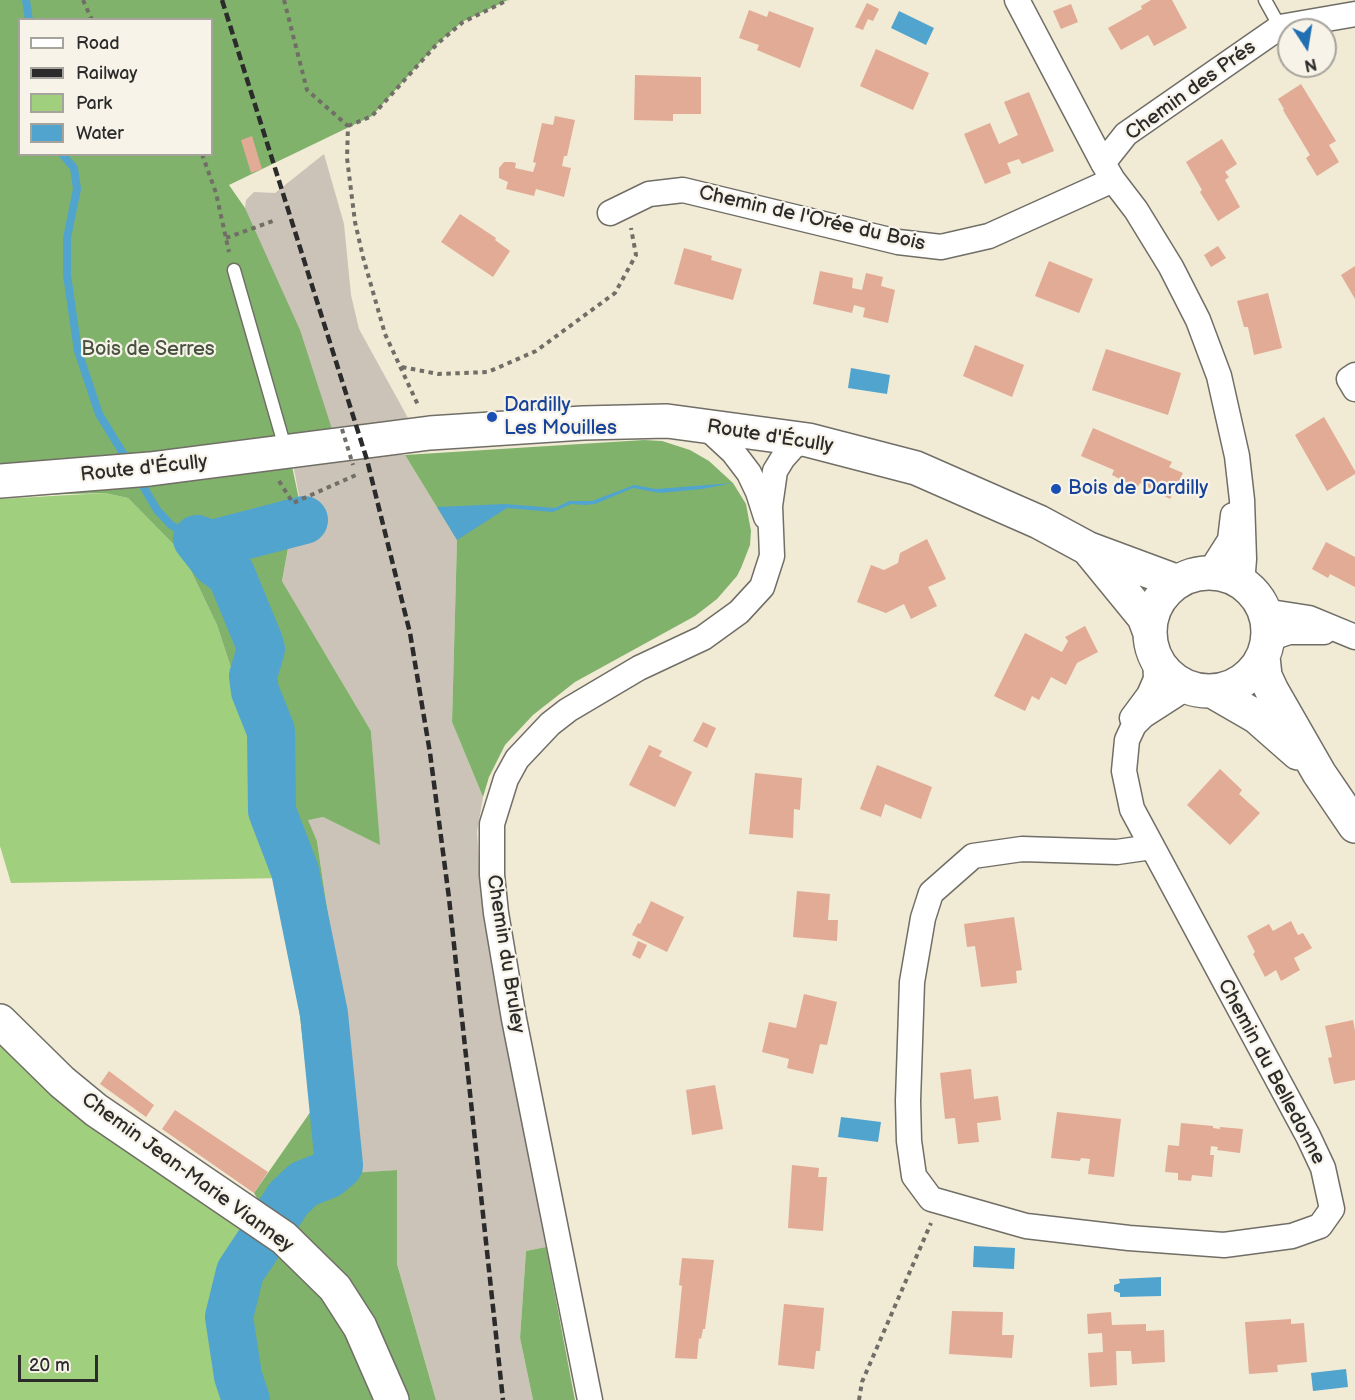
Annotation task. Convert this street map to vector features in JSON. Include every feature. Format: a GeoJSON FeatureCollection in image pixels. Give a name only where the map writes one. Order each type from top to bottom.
{"type":"FeatureCollection","features":[{"type":"Feature","properties":{"kind":"main road","name":"Route d'Écully"},"geometry":{"type":"LineString","coordinates":[[0,481],[150,469],[281,463],[430,434],[583,423],[667,421],[800,439],[845,448],[916,468],[1039,522],[1089,549],[1178,582]]}},
{"type":"Feature","properties":{"kind":"main road","name":"Route d'Écully"},"geometry":{"type":"LineString","coordinates":[[1089,549],[1144,616],[1152,644]]}},
{"type":"Feature","properties":{"kind":"main road"},"geometry":{"type":"LineString","coordinates":[[1319,773],[1257,717],[1200,689],[1174,680],[1163,669],[1152,644],[1152,618],[1157,604],[1178,582],[1209,573],[1227,576],[1242,584],[1259,600],[1265,636],[1265,676],[1319,773],[1355,826]]}},
{"type":"Feature","properties":{"kind":"main road"},"geometry":{"type":"LineString","coordinates":[[1200,689],[1228,688],[1242,681],[1254,670],[1265,636]]}},
{"type":"Feature","properties":{"kind":"main road","name":"Chemin Jean-Marie Vianney"},"geometry":{"type":"LineString","coordinates":[[0,1021],[62,1082],[96,1110],[284,1238],[334,1288],[360,1326],[392,1400]]}},
{"type":"Feature","properties":{"kind":"street"},"geometry":{"type":"LineString","coordinates":[[1017,0],[1108,171],[1136,210],[1171,267],[1198,320],[1219,376],[1237,456],[1242,500],[1244,559],[1242,584]]}},
{"type":"Feature","properties":{"kind":"street","name":"Chemin des Prés"},"geometry":{"type":"LineString","coordinates":[[1332,18],[1355,14]]}},
{"type":"Feature","properties":{"kind":"street","name":"Chemin des Prés"},"geometry":{"type":"LineString","coordinates":[[1108,171],[1126,135],[1277,29]]}},
{"type":"Feature","properties":{"kind":"street","name":"Chemin de l'Orée du Bois"},"geometry":{"type":"LineString","coordinates":[[610,213],[649,194],[683,190],[898,242],[941,247],[989,236],[1108,171]]}},
{"type":"Feature","properties":{"kind":"street"},"geometry":{"type":"LineString","coordinates":[[1355,375],[1349,379],[1355,389]]}},
{"type":"Feature","properties":{"kind":"street","name":"Chemin du Bruley"},"geometry":{"type":"LineString","coordinates":[[706,427],[733,452],[748,473],[758,492],[771,531]]}},
{"type":"Feature","properties":{"kind":"street","name":"Chemin du Bruley"},"geometry":{"type":"LineString","coordinates":[[590,1400],[514,1019],[498,925],[492,875],[492,824],[506,778],[533,740],[550,724],[639,668],[703,638],[739,612],[762,587],[772,556],[770,506],[775,471],[800,439]]}},
{"type":"Feature","properties":{"kind":"street"},"geometry":{"type":"LineString","coordinates":[[1209,573],[1230,540],[1237,456]]}},
{"type":"Feature","properties":{"kind":"street"},"geometry":{"type":"LineString","coordinates":[[1265,636],[1289,632],[1336,632],[1355,637]]}},
{"type":"Feature","properties":{"kind":"street","name":"Chemin du Belledonne"},"geometry":{"type":"LineString","coordinates":[[1152,644],[1156,679],[1149,695],[1134,715],[1127,740],[1124,771],[1132,809],[1308,1136],[1323,1168],[1332,1209],[1320,1226],[1292,1236],[1224,1245],[1129,1238],[1026,1226],[931,1199],[914,1176],[909,1141],[908,1101],[912,982],[923,918],[931,893],[973,856],[1022,849],[1117,852],[1152,847]]}},
{"type":"Feature","properties":{"kind":"street","name":"Chemin du Belledonne"},"geometry":{"type":"LineString","coordinates":[[1127,740],[1134,725],[1143,716],[1200,689]]}},
{"type":"Feature","properties":{"kind":"lane"},"geometry":{"type":"LineString","coordinates":[[1265,0],[1277,22]]}},
{"type":"Feature","properties":{"kind":"lane"},"geometry":{"type":"LineString","coordinates":[[234,270],[281,463]]}},
{"type":"Feature","properties":{"kind":"path"},"geometry":{"type":"LineString","coordinates":[[83,0],[92,18]]}},
{"type":"Feature","properties":{"kind":"path"},"geometry":{"type":"LineString","coordinates":[[284,0],[307,90],[348,126]]}},
{"type":"Feature","properties":{"kind":"path"},"geometry":{"type":"LineString","coordinates":[[348,126],[372,116],[437,44],[463,22],[508,0]]}},
{"type":"Feature","properties":{"kind":"path"},"geometry":{"type":"LineString","coordinates":[[348,126],[347,158],[363,257],[385,334],[430,434]]}},
{"type":"Feature","properties":{"kind":"path"},"geometry":{"type":"LineString","coordinates":[[203,156],[216,193],[226,238],[273,221]]}},
{"type":"Feature","properties":{"kind":"path"},"geometry":{"type":"LineString","coordinates":[[401,367],[438,374],[488,372],[536,351],[615,293],[636,255],[631,225],[649,194]]}},
{"type":"Feature","properties":{"kind":"path"},"geometry":{"type":"LineString","coordinates":[[342,429],[353,465]]}},
{"type":"Feature","properties":{"kind":"path"},"geometry":{"type":"LineString","coordinates":[[281,463],[293,503],[356,475]]}},
{"type":"Feature","properties":{"kind":"path"},"geometry":{"type":"LineString","coordinates":[[859,1400],[862,1382],[940,1202]]}},
{"type":"Feature","properties":{"kind":"shaded area"},"geometry":{"type":"Polygon","coordinates":[[[324,154],[344,224],[351,295],[359,329],[408,418],[370,431],[376,454],[405,455],[457,540],[452,722],[483,797],[477,832],[482,903],[546,1247],[526,1251],[520,1338],[533,1400],[436,1400],[397,1264],[397,1170],[336,1175],[344,1166],[342,1154],[349,1133],[328,915],[317,841],[307,819],[323,817],[379,844],[371,731],[282,581],[290,537],[306,533],[245,208],[246,200],[254,192],[275,193],[324,154]]]}},
{"type":"Feature","properties":{"kind":"green space","name":"Bois de Serres"},"geometry":{"type":"Polygon","coordinates":[[[0,0],[508,0],[462,22],[437,44],[372,116],[229,185],[245,208],[300,330],[341,457],[292,466],[306,533],[290,537],[282,581],[371,731],[380,845],[323,817],[308,820],[317,841],[328,915],[349,1133],[342,1154],[344,1165],[337,1174],[397,1170],[397,1264],[436,1400],[246,1400],[238,1376],[229,1317],[240,1272],[256,1248],[257,1239],[272,1223],[254,1193],[311,1111],[284,878],[257,817],[256,777],[237,686],[217,625],[183,554],[128,498],[105,493],[0,496],[0,0]]]}},
{"type":"Feature","properties":{"kind":"green space"},"geometry":{"type":"Polygon","coordinates":[[[644,440],[662,441],[690,450],[709,461],[733,483],[746,504],[751,531],[750,545],[741,568],[717,599],[695,616],[575,682],[533,715],[505,745],[489,777],[483,797],[452,722],[457,540],[405,455],[644,440]]]}},
{"type":"Feature","properties":{"kind":"green space"},"geometry":{"type":"Polygon","coordinates":[[[105,493],[128,498],[183,554],[217,625],[237,686],[256,777],[257,817],[284,878],[11,883],[0,846],[0,499],[105,493]]]}},
{"type":"Feature","properties":{"kind":"green space"},"geometry":{"type":"Polygon","coordinates":[[[0,1021],[257,1239],[256,1248],[240,1272],[229,1317],[238,1376],[246,1400],[0,1400],[0,1021]]]}},
{"type":"Feature","properties":{"kind":"green space"},"geometry":{"type":"Polygon","coordinates":[[[546,1247],[575,1400],[533,1400],[520,1338],[526,1251],[546,1247]]]}},
{"type":"Feature","properties":{"kind":"water"},"geometry":{"type":"Polygon","coordinates":[[[899,11],[934,28],[926,45],[891,28],[899,11]]]}},
{"type":"Feature","properties":{"kind":"water"},"geometry":{"type":"Polygon","coordinates":[[[851,368],[890,375],[887,394],[848,388],[851,368]]]}},
{"type":"Feature","properties":{"kind":"water"},"geometry":{"type":"Polygon","coordinates":[[[733,483],[660,493],[633,488],[595,504],[571,504],[553,512],[507,508],[457,540],[437,507],[505,504],[555,508],[569,501],[592,501],[634,485],[656,489],[733,483]]]}},
{"type":"Feature","properties":{"kind":"water"},"geometry":{"type":"Polygon","coordinates":[[[841,1117],[881,1122],[878,1142],[838,1137],[841,1117]]]}},
{"type":"Feature","properties":{"kind":"water"},"geometry":{"type":"Polygon","coordinates":[[[974,1246],[1015,1248],[1014,1269],[973,1267],[974,1246]]]}},
{"type":"Feature","properties":{"kind":"water"},"geometry":{"type":"Polygon","coordinates":[[[1161,1277],[1161,1296],[1120,1297],[1120,1293],[1114,1291],[1114,1285],[1120,1283],[1119,1279],[1161,1277]]]}},
{"type":"Feature","properties":{"kind":"water"},"geometry":{"type":"Polygon","coordinates":[[[220,1294],[244,1305],[246,1312],[240,1328],[221,1340],[214,1333],[213,1324],[214,1310],[220,1294]]]}},
{"type":"Feature","properties":{"kind":"water"},"geometry":{"type":"Polygon","coordinates":[[[1346,1369],[1348,1387],[1313,1391],[1311,1373],[1346,1369]]]}},
{"type":"Feature","properties":{"kind":"building"},"geometry":{"type":"Polygon","coordinates":[[[1151,0],[1172,0],[1187,28],[1154,46],[1148,35],[1121,50],[1108,28],[1142,9],[1141,6],[1151,0]]]}},
{"type":"Feature","properties":{"kind":"building"},"geometry":{"type":"Polygon","coordinates":[[[867,3],[879,9],[873,21],[868,19],[863,30],[855,27],[867,3]]]}},
{"type":"Feature","properties":{"kind":"building"},"geometry":{"type":"Polygon","coordinates":[[[1071,4],[1078,22],[1061,29],[1053,11],[1071,4]]]}},
{"type":"Feature","properties":{"kind":"building"},"geometry":{"type":"Polygon","coordinates":[[[749,10],[767,17],[769,11],[814,28],[800,68],[757,50],[759,45],[739,38],[749,10]]]}},
{"type":"Feature","properties":{"kind":"building"},"geometry":{"type":"Polygon","coordinates":[[[876,49],[929,73],[913,110],[860,86],[876,49]]]}},
{"type":"Feature","properties":{"kind":"building"},"geometry":{"type":"Polygon","coordinates":[[[635,75],[701,77],[701,114],[673,114],[673,121],[634,120],[635,75]]]}},
{"type":"Feature","properties":{"kind":"building"},"geometry":{"type":"Polygon","coordinates":[[[1301,84],[1336,141],[1329,145],[1339,162],[1317,176],[1306,158],[1310,155],[1278,99],[1301,84]]]}},
{"type":"Feature","properties":{"kind":"building"},"geometry":{"type":"Polygon","coordinates":[[[1029,92],[1054,151],[1022,164],[1019,159],[1007,163],[1011,173],[985,184],[964,134],[990,123],[999,144],[1018,135],[1004,102],[1029,92]]]}},
{"type":"Feature","properties":{"kind":"building"},"geometry":{"type":"Polygon","coordinates":[[[555,116],[575,120],[567,156],[564,156],[562,166],[571,168],[564,197],[536,189],[534,196],[506,189],[508,182],[499,178],[499,168],[504,162],[512,162],[516,163],[515,168],[533,172],[536,163],[533,162],[542,123],[553,125],[555,116]]]}},
{"type":"Feature","properties":{"kind":"building"},"geometry":{"type":"Polygon","coordinates":[[[252,136],[262,169],[251,173],[241,140],[252,136]]]}},
{"type":"Feature","properties":{"kind":"building"},"geometry":{"type":"Polygon","coordinates":[[[1222,139],[1237,164],[1225,172],[1229,177],[1225,180],[1240,207],[1218,221],[1200,192],[1202,190],[1186,162],[1222,139]]]}},
{"type":"Feature","properties":{"kind":"building"},"geometry":{"type":"Polygon","coordinates":[[[460,214],[496,238],[495,240],[510,251],[493,277],[441,242],[460,214]]]}},
{"type":"Feature","properties":{"kind":"building"},"geometry":{"type":"Polygon","coordinates":[[[1218,246],[1226,258],[1211,267],[1204,255],[1218,246]]]}},
{"type":"Feature","properties":{"kind":"building"},"geometry":{"type":"Polygon","coordinates":[[[684,248],[712,256],[711,260],[742,269],[733,300],[674,284],[684,248]]]}},
{"type":"Feature","properties":{"kind":"building"},"geometry":{"type":"Polygon","coordinates":[[[1049,261],[1093,279],[1079,313],[1035,296],[1049,261]]]}},
{"type":"Feature","properties":{"kind":"building"},"geometry":{"type":"Polygon","coordinates":[[[1355,266],[1355,299],[1341,275],[1355,266]]]}},
{"type":"Feature","properties":{"kind":"building"},"geometry":{"type":"Polygon","coordinates":[[[820,271],[853,278],[852,288],[862,290],[866,273],[883,277],[881,286],[895,290],[888,323],[863,317],[865,308],[854,305],[852,313],[813,304],[820,271]]]}},
{"type":"Feature","properties":{"kind":"building"},"geometry":{"type":"Polygon","coordinates":[[[1268,293],[1282,348],[1254,355],[1248,327],[1244,327],[1237,301],[1268,293]]]}},
{"type":"Feature","properties":{"kind":"building"},"geometry":{"type":"Polygon","coordinates":[[[975,345],[1024,365],[1012,397],[963,376],[975,345]]]}},
{"type":"Feature","properties":{"kind":"building"},"geometry":{"type":"Polygon","coordinates":[[[1106,349],[1181,373],[1168,415],[1092,390],[1106,349]]]}},
{"type":"Feature","properties":{"kind":"building"},"geometry":{"type":"Polygon","coordinates":[[[1324,417],[1355,471],[1355,474],[1327,491],[1295,435],[1324,417]]]}},
{"type":"Feature","properties":{"kind":"building"},"geometry":{"type":"Polygon","coordinates":[[[1093,428],[1172,462],[1169,467],[1183,473],[1170,499],[1140,483],[1137,488],[1112,475],[1114,470],[1081,456],[1093,428]]]}},
{"type":"Feature","properties":{"kind":"building"},"geometry":{"type":"Polygon","coordinates":[[[927,539],[946,579],[928,587],[937,606],[911,619],[904,604],[886,613],[857,602],[871,565],[884,570],[898,563],[900,553],[927,539]]]}},
{"type":"Feature","properties":{"kind":"building"},"geometry":{"type":"Polygon","coordinates":[[[1326,542],[1355,557],[1355,587],[1330,574],[1328,578],[1312,569],[1326,542]]]}},
{"type":"Feature","properties":{"kind":"building"},"geometry":{"type":"Polygon","coordinates":[[[1085,626],[1098,652],[1077,663],[1066,685],[1051,677],[1039,700],[1032,696],[1025,711],[994,696],[1025,633],[1062,652],[1068,641],[1065,637],[1085,626]]]}},
{"type":"Feature","properties":{"kind":"building"},"geometry":{"type":"Polygon","coordinates":[[[703,722],[716,728],[707,748],[693,741],[703,722]]]}},
{"type":"Feature","properties":{"kind":"building"},"geometry":{"type":"Polygon","coordinates":[[[649,745],[662,751],[659,756],[692,772],[675,807],[629,785],[649,745]]]}},
{"type":"Feature","properties":{"kind":"building"},"geometry":{"type":"Polygon","coordinates":[[[877,765],[932,787],[921,819],[885,804],[881,817],[860,809],[877,765]]]}},
{"type":"Feature","properties":{"kind":"building"},"geometry":{"type":"Polygon","coordinates":[[[1220,769],[1242,790],[1239,794],[1260,813],[1230,845],[1187,805],[1220,769]]]}},
{"type":"Feature","properties":{"kind":"building"},"geometry":{"type":"Polygon","coordinates":[[[755,773],[802,778],[800,810],[794,809],[793,838],[749,834],[755,773]]]}},
{"type":"Feature","properties":{"kind":"building"},"geometry":{"type":"Polygon","coordinates":[[[797,891],[830,894],[828,920],[838,920],[837,941],[793,937],[797,891]]]}},
{"type":"Feature","properties":{"kind":"building"},"geometry":{"type":"Polygon","coordinates":[[[651,901],[684,917],[667,952],[632,935],[651,901]]]}},
{"type":"Feature","properties":{"kind":"building"},"geometry":{"type":"Polygon","coordinates":[[[1014,917],[1022,970],[1016,971],[1017,983],[981,987],[975,946],[967,947],[964,924],[1014,917]]]}},
{"type":"Feature","properties":{"kind":"building"},"geometry":{"type":"Polygon","coordinates":[[[1291,921],[1298,935],[1303,933],[1312,948],[1294,958],[1300,970],[1281,981],[1276,970],[1265,977],[1247,936],[1269,924],[1273,931],[1291,921]]]}},
{"type":"Feature","properties":{"kind":"building"},"geometry":{"type":"Polygon","coordinates":[[[638,941],[647,945],[640,959],[632,955],[638,941]]]}},
{"type":"Feature","properties":{"kind":"building"},"geometry":{"type":"Polygon","coordinates":[[[804,994],[837,1002],[827,1045],[820,1044],[813,1074],[787,1068],[789,1059],[762,1052],[769,1022],[796,1028],[804,994]]]}},
{"type":"Feature","properties":{"kind":"building"},"geometry":{"type":"Polygon","coordinates":[[[1353,1020],[1355,1080],[1334,1084],[1328,1058],[1332,1057],[1325,1026],[1353,1020]]]}},
{"type":"Feature","properties":{"kind":"building"},"geometry":{"type":"Polygon","coordinates":[[[971,1069],[974,1099],[998,1096],[1001,1120],[977,1123],[979,1142],[958,1144],[955,1118],[945,1119],[940,1073],[971,1069]]]}},
{"type":"Feature","properties":{"kind":"building"},"geometry":{"type":"Polygon","coordinates":[[[109,1071],[154,1105],[146,1117],[100,1084],[109,1071]]]}},
{"type":"Feature","properties":{"kind":"building"},"geometry":{"type":"Polygon","coordinates":[[[715,1085],[723,1129],[692,1135],[686,1090],[715,1085]]]}},
{"type":"Feature","properties":{"kind":"building"},"geometry":{"type":"Polygon","coordinates":[[[175,1110],[268,1172],[254,1193],[162,1129],[175,1110]]]}},
{"type":"Feature","properties":{"kind":"building"},"geometry":{"type":"Polygon","coordinates":[[[1057,1112],[1121,1119],[1114,1177],[1088,1174],[1090,1159],[1081,1158],[1080,1161],[1051,1158],[1057,1112]]]}},
{"type":"Feature","properties":{"kind":"building"},"geometry":{"type":"Polygon","coordinates":[[[1181,1123],[1213,1126],[1213,1128],[1220,1129],[1220,1127],[1243,1129],[1240,1153],[1217,1150],[1218,1147],[1211,1146],[1210,1155],[1214,1155],[1212,1177],[1192,1175],[1191,1181],[1178,1180],[1178,1173],[1165,1172],[1168,1145],[1179,1146],[1181,1123]]]}},
{"type":"Feature","properties":{"kind":"building"},"geometry":{"type":"Polygon","coordinates":[[[792,1165],[819,1168],[818,1177],[827,1177],[823,1231],[788,1228],[792,1165]]]}},
{"type":"Feature","properties":{"kind":"building"},"geometry":{"type":"Polygon","coordinates":[[[682,1258],[714,1260],[705,1329],[703,1329],[701,1339],[699,1338],[697,1359],[675,1358],[682,1286],[679,1285],[682,1258]]]}},
{"type":"Feature","properties":{"kind":"building"},"geometry":{"type":"Polygon","coordinates":[[[784,1304],[824,1308],[820,1351],[816,1351],[814,1369],[778,1365],[784,1304]]]}},
{"type":"Feature","properties":{"kind":"building"},"geometry":{"type":"Polygon","coordinates":[[[952,1311],[1003,1312],[1002,1335],[1014,1335],[1012,1358],[949,1354],[952,1311]]]}},
{"type":"Feature","properties":{"kind":"building"},"geometry":{"type":"Polygon","coordinates":[[[1111,1312],[1112,1325],[1146,1324],[1146,1331],[1164,1330],[1165,1362],[1132,1364],[1131,1351],[1116,1351],[1117,1385],[1090,1387],[1088,1353],[1103,1352],[1102,1333],[1088,1334],[1087,1314],[1111,1312]]]}},
{"type":"Feature","properties":{"kind":"building"},"geometry":{"type":"Polygon","coordinates":[[[1291,1319],[1291,1324],[1304,1323],[1307,1362],[1277,1365],[1278,1372],[1249,1374],[1245,1322],[1291,1319]]]}},
{"type":"Feature","properties":{"kind":"waterway"},"geometry":{"type":"LineString","coordinates":[[26,0],[29,18]]}},
{"type":"Feature","properties":{"kind":"waterway"},"geometry":{"type":"LineString","coordinates":[[64,156],[74,168],[77,189],[67,238],[67,275],[78,351],[99,414],[129,463]]}},
{"type":"Feature","properties":{"kind":"waterway"},"geometry":{"type":"LineString","coordinates":[[137,476],[157,510],[171,525],[197,539]]}},
{"type":"Feature","properties":{"kind":"waterway"},"geometry":{"type":"LineString","coordinates":[[197,539],[211,544],[304,520]]}},
{"type":"Feature","properties":{"kind":"waterway"},"geometry":{"type":"LineString","coordinates":[[197,539],[215,562],[231,574],[261,649],[253,676],[255,691],[271,731],[272,811],[295,871],[324,1014],[339,1165],[327,1175],[304,1184],[289,1198],[240,1272],[229,1317],[238,1376],[246,1400]]}},
{"type":"Feature","properties":{"kind":"railway"},"geometry":{"type":"LineString","coordinates":[[222,0],[367,460],[410,633],[430,753],[449,898],[503,1400]]}},
{"type":"Feature","properties":{"kind":"place","name":"Dardilly Les Mouilles"},"geometry":{"type":"Point","coordinates":[492,417]}},
{"type":"Feature","properties":{"kind":"place","name":"Bois de Dardilly"},"geometry":{"type":"Point","coordinates":[1056,489]}}]}
